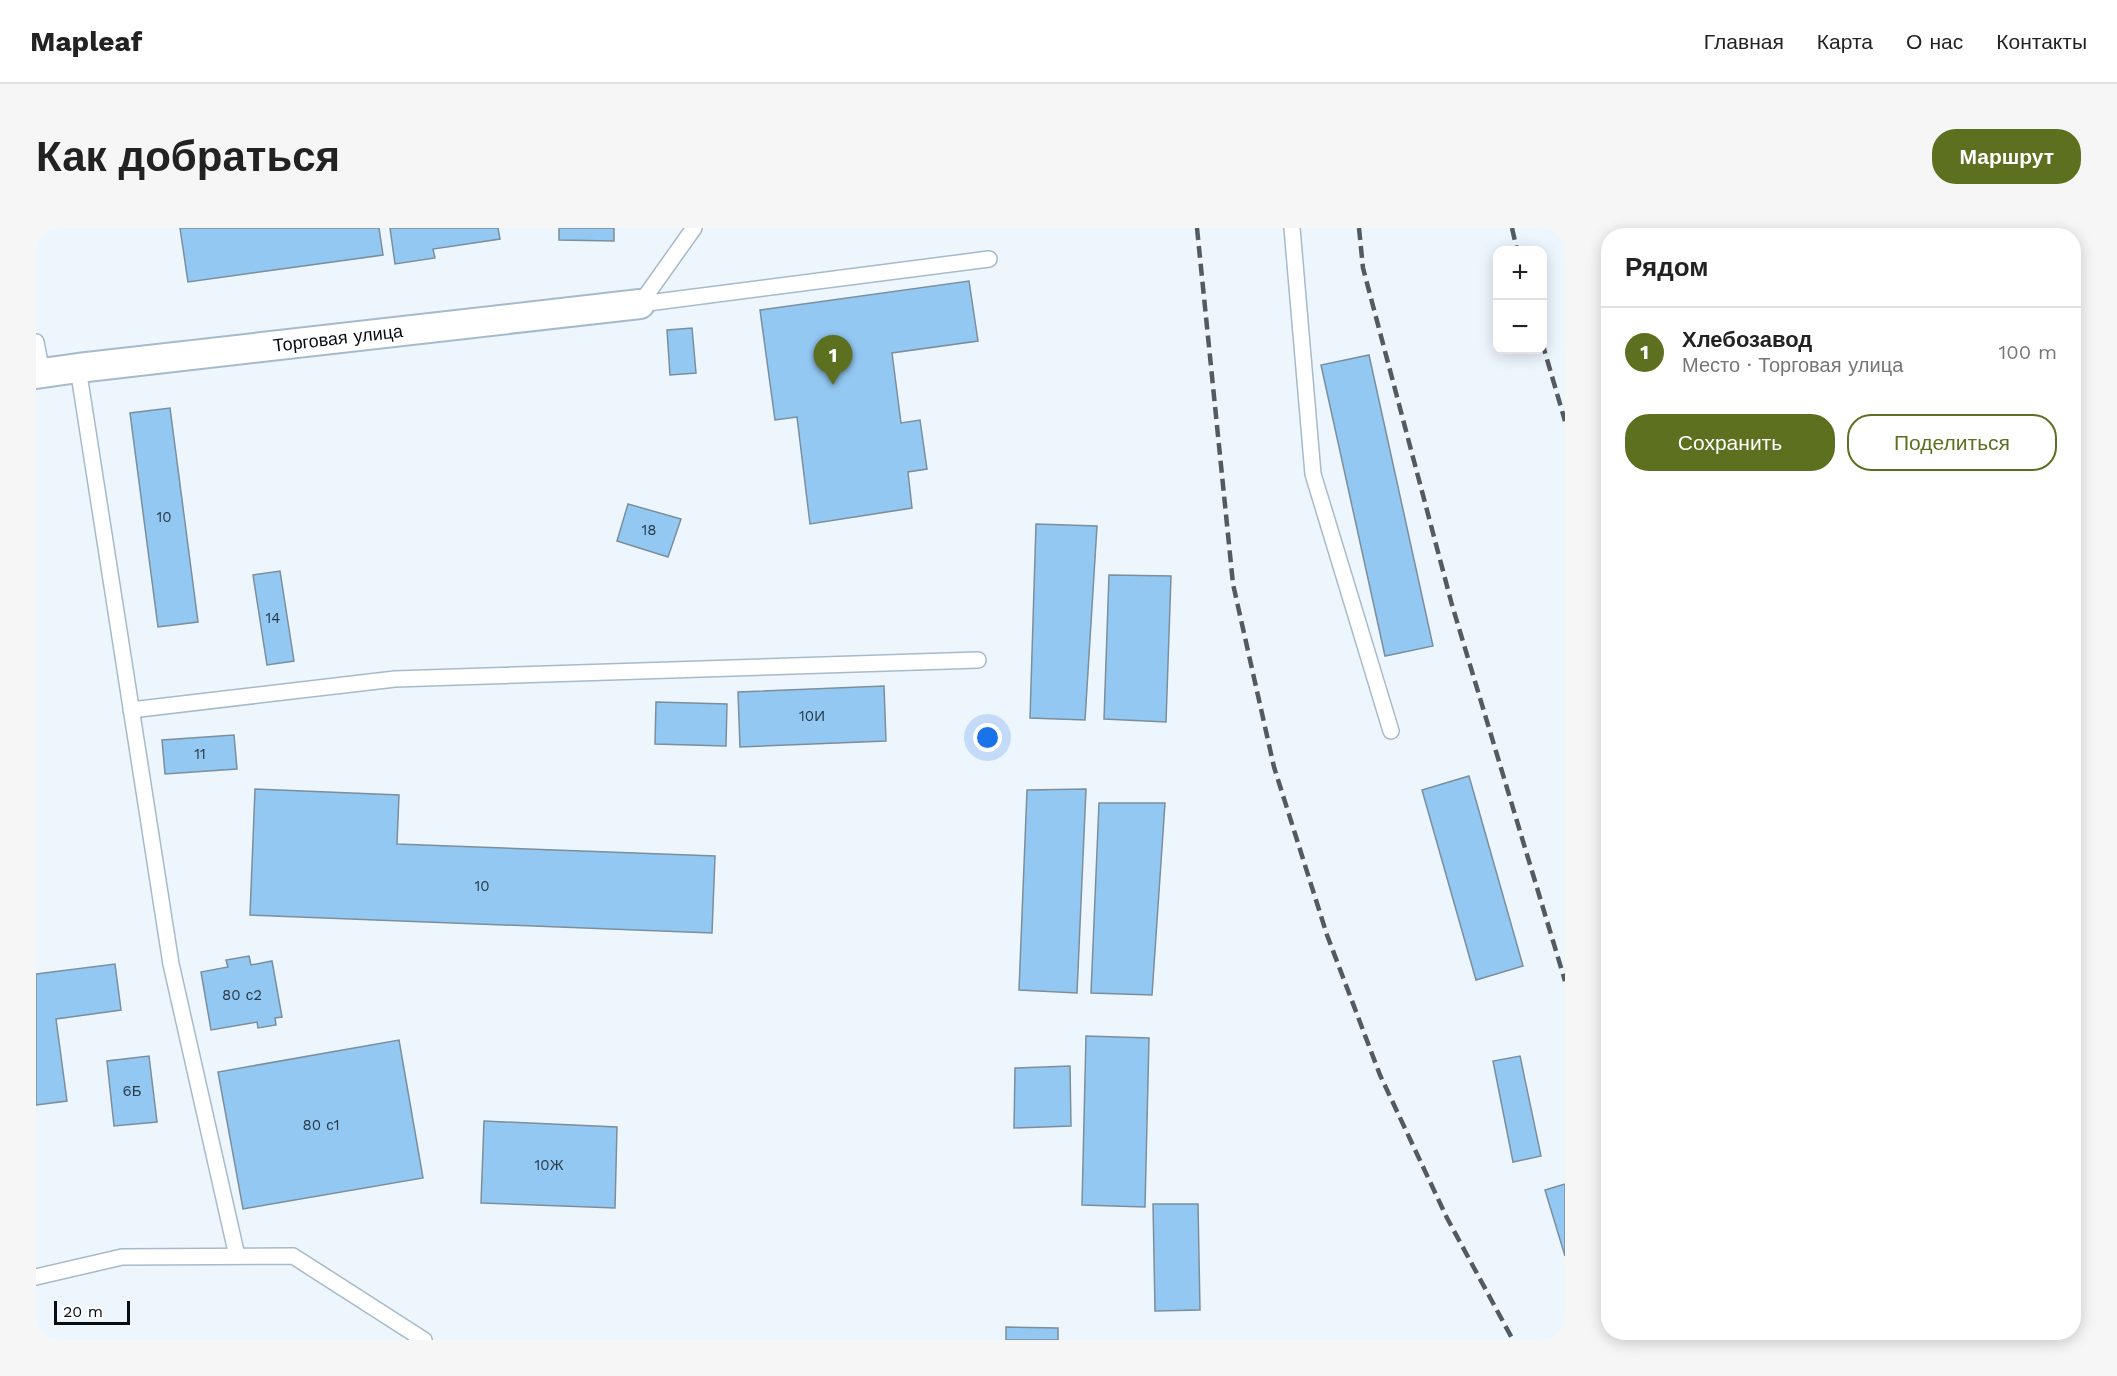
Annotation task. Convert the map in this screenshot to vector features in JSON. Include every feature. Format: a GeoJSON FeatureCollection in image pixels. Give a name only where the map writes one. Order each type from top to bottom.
{"type":"FeatureCollection","features":[{"type":"Feature","properties":{"kind":"street","name":"Торговая улица"},"geometry":{"type":"LineString","coordinates":[[39,374],[640,304]]}},
{"type":"Feature","properties":{"kind":"lane"},"geometry":{"type":"LineString","coordinates":[[640,304],[693,228]]}},
{"type":"Feature","properties":{"kind":"lane"},"geometry":{"type":"LineString","coordinates":[[1292,228],[1313,474],[1391,731]]}},
{"type":"Feature","properties":{"kind":"lane"},"geometry":{"type":"LineString","coordinates":[[640,304],[989,259]]}},
{"type":"Feature","properties":{"kind":"lane"},"geometry":{"type":"LineString","coordinates":[[36,342],[39,374]]}},
{"type":"Feature","properties":{"kind":"lane"},"geometry":{"type":"LineString","coordinates":[[78,368],[171,964],[237,1256]]}},
{"type":"Feature","properties":{"kind":"lane"},"geometry":{"type":"LineString","coordinates":[[131,710],[394,679],[978,660]]}},
{"type":"Feature","properties":{"kind":"lane"},"geometry":{"type":"LineString","coordinates":[[36,1277],[122,1257],[292,1256],[424,1340]]}},
{"type":"Feature","properties":{"kind":"building"},"geometry":{"type":"Polygon","coordinates":[[[180,228],[379,228],[383,255],[188,282],[180,228]]]}},
{"type":"Feature","properties":{"kind":"building"},"geometry":{"type":"Polygon","coordinates":[[[390,228],[498,228],[500,239],[433,249],[435,258],[395,264],[390,228]]]}},
{"type":"Feature","properties":{"kind":"building"},"geometry":{"type":"Polygon","coordinates":[[[559,228],[614,228],[614,241],[559,240],[559,228]]]}},
{"type":"Feature","properties":{"kind":"building"},"geometry":{"type":"Polygon","coordinates":[[[969,281],[978,341],[892,353],[901,423],[920,420],[927,469],[908,472],[912,508],[810,524],[797,417],[775,420],[760,310],[969,281]]]}},
{"type":"Feature","properties":{"kind":"building"},"geometry":{"type":"Polygon","coordinates":[[[692,328],[696,373],[670,375],[667,330],[692,328]]]}},
{"type":"Feature","properties":{"kind":"building"},"geometry":{"type":"Polygon","coordinates":[[[1369,355],[1433,646],[1385,656],[1321,365],[1369,355]]]}},
{"type":"Feature","properties":{"kind":"building"},"geometry":{"type":"Polygon","coordinates":[[[170,408],[198,622],[158,627],[130,413],[170,408]]]}},
{"type":"Feature","properties":{"kind":"building"},"geometry":{"type":"Polygon","coordinates":[[[628,504],[681,519],[668,557],[617,541],[628,504]]]}},
{"type":"Feature","properties":{"kind":"building"},"geometry":{"type":"Polygon","coordinates":[[[1036,524],[1097,526],[1085,720],[1030,718],[1036,524]]]}},
{"type":"Feature","properties":{"kind":"building"},"geometry":{"type":"Polygon","coordinates":[[[280,571],[294,661],[267,665],[253,575],[280,571]]]}},
{"type":"Feature","properties":{"kind":"building"},"geometry":{"type":"Polygon","coordinates":[[[1109,575],[1171,576],[1166,722],[1104,719],[1109,575]]]}},
{"type":"Feature","properties":{"kind":"building"},"geometry":{"type":"Polygon","coordinates":[[[884,686],[886,741],[740,747],[738,692],[884,686]]]}},
{"type":"Feature","properties":{"kind":"building"},"geometry":{"type":"Polygon","coordinates":[[[656,702],[727,704],[726,746],[655,744],[656,702]]]}},
{"type":"Feature","properties":{"kind":"building"},"geometry":{"type":"Polygon","coordinates":[[[234,735],[237,769],[165,774],[162,740],[234,735]]]}},
{"type":"Feature","properties":{"kind":"building"},"geometry":{"type":"Polygon","coordinates":[[[1469,776],[1523,966],[1476,980],[1422,790],[1469,776]]]}},
{"type":"Feature","properties":{"kind":"building"},"geometry":{"type":"Polygon","coordinates":[[[255,789],[399,795],[397,844],[715,856],[712,933],[250,915],[255,789]]]}},
{"type":"Feature","properties":{"kind":"building"},"geometry":{"type":"Polygon","coordinates":[[[1086,789],[1077,993],[1019,990],[1027,790],[1086,789]]]}},
{"type":"Feature","properties":{"kind":"building"},"geometry":{"type":"Polygon","coordinates":[[[1099,803],[1165,803],[1152,995],[1091,993],[1099,803]]]}},
{"type":"Feature","properties":{"kind":"building"},"geometry":{"type":"Polygon","coordinates":[[[249,956],[251,965],[272,961],[282,1017],[275,1018],[276,1025],[258,1028],[257,1022],[211,1030],[201,972],[228,967],[226,960],[249,956]]]}},
{"type":"Feature","properties":{"kind":"building"},"geometry":{"type":"Polygon","coordinates":[[[115,964],[121,1010],[56,1019],[67,1101],[36,1105],[36,974],[115,964]]]}},
{"type":"Feature","properties":{"kind":"building"},"geometry":{"type":"Polygon","coordinates":[[[1086,1036],[1149,1038],[1145,1207],[1082,1205],[1086,1036]]]}},
{"type":"Feature","properties":{"kind":"building"},"geometry":{"type":"Polygon","coordinates":[[[399,1040],[423,1178],[243,1209],[218,1072],[399,1040]]]}},
{"type":"Feature","properties":{"kind":"building"},"geometry":{"type":"Polygon","coordinates":[[[149,1056],[157,1122],[114,1126],[107,1061],[149,1056]]]}},
{"type":"Feature","properties":{"kind":"building"},"geometry":{"type":"Polygon","coordinates":[[[1520,1056],[1541,1156],[1513,1162],[1493,1061],[1520,1056]]]}},
{"type":"Feature","properties":{"kind":"building"},"geometry":{"type":"Polygon","coordinates":[[[1070,1066],[1071,1126],[1014,1128],[1015,1068],[1070,1066]]]}},
{"type":"Feature","properties":{"kind":"building"},"geometry":{"type":"Polygon","coordinates":[[[484,1121],[617,1127],[615,1208],[481,1203],[484,1121]]]}},
{"type":"Feature","properties":{"kind":"building"},"geometry":{"type":"Polygon","coordinates":[[[1565,1184],[1565,1256],[1545,1190],[1565,1184]]]}},
{"type":"Feature","properties":{"kind":"building"},"geometry":{"type":"Polygon","coordinates":[[[1153,1204],[1198,1204],[1200,1310],[1155,1311],[1153,1204]]]}},
{"type":"Feature","properties":{"kind":"building"},"geometry":{"type":"Polygon","coordinates":[[[1006,1327],[1058,1328],[1058,1340],[1006,1340],[1006,1327]]]}},
{"type":"Feature","properties":{"kind":"railway"},"geometry":{"type":"LineString","coordinates":[[1197,228],[1233,584],[1274,767],[1327,935],[1380,1075],[1447,1218],[1513,1340]]}},
{"type":"Feature","properties":{"kind":"railway"},"geometry":{"type":"LineString","coordinates":[[1359,228],[1363,268],[1452,605],[1565,981]]}},
{"type":"Feature","properties":{"kind":"railway"},"geometry":{"type":"LineString","coordinates":[[1512,228],[1516,246]]}},
{"type":"Feature","properties":{"kind":"railway"},"geometry":{"type":"LineString","coordinates":[[1545,354],[1565,421]]}},
{"type":"Feature","properties":{"kind":"place","name":"Хлебозавод"},"geometry":{"type":"Point","coordinates":[833,385]}}]}
